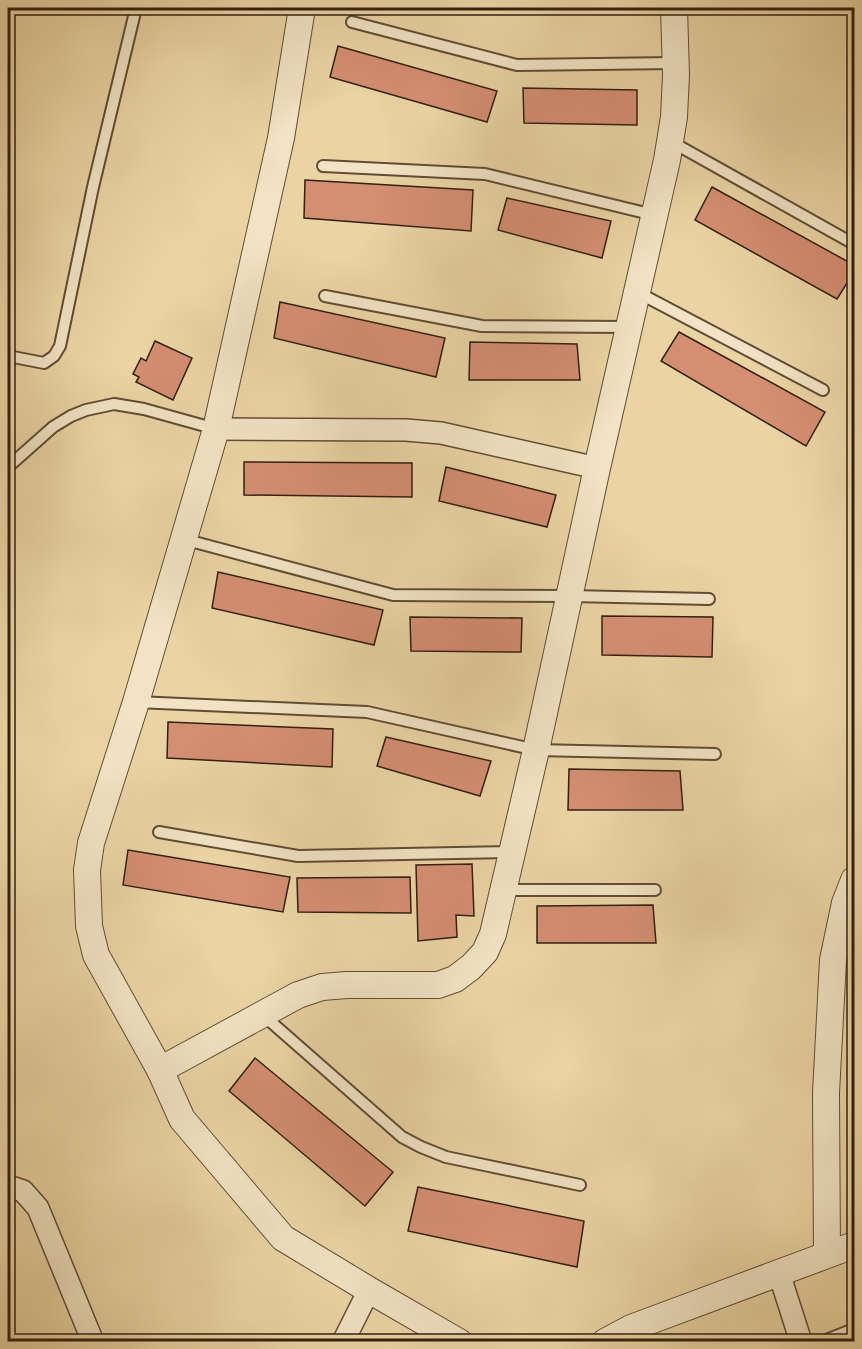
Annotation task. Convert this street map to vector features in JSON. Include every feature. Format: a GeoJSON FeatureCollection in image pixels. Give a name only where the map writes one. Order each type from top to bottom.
{"type":"FeatureCollection","features":[{"type":"Feature","properties":{"kind":"street"},"geometry":{"type":"LineString","coordinates":[[302,8],[281,138],[216,429],[136,702],[91,843],[87,870],[89,926],[96,955],[160,1070],[182,1119],[283,1238],[459,1341]]}},
{"type":"Feature","properties":{"kind":"street"},"geometry":{"type":"LineString","coordinates":[[160,1070],[298,995],[322,987],[346,985],[438,985],[455,979],[471,968],[485,952],[493,934],[536,750],[670,140],[674,117],[675,8]]}},
{"type":"Feature","properties":{"kind":"street"},"geometry":{"type":"LineString","coordinates":[[216,429],[406,430],[441,433],[597,468]]}},
{"type":"Feature","properties":{"kind":"street"},"geometry":{"type":"LineString","coordinates":[[827,1254],[826,1093],[832,972],[845,903],[855,880]]}},
{"type":"Feature","properties":{"kind":"street"},"geometry":{"type":"LineString","coordinates":[[8,1186],[23,1191],[38,1208],[93,1341]]}},
{"type":"Feature","properties":{"kind":"street"},"geometry":{"type":"LineString","coordinates":[[605,1341],[631,1328],[855,1245]]}},
{"type":"Feature","properties":{"kind":"street"},"geometry":{"type":"LineString","coordinates":[[779,1273],[801,1341]]}},
{"type":"Feature","properties":{"kind":"street"},"geometry":{"type":"LineString","coordinates":[[343,1341],[369,1290]]}},
{"type":"Feature","properties":{"kind":"lane"},"geometry":{"type":"LineString","coordinates":[[8,356],[44,363],[54,356],[60,346],[93,186],[136,8]]}},
{"type":"Feature","properties":{"kind":"lane"},"geometry":{"type":"LineString","coordinates":[[352,22],[517,65],[676,63]]}},
{"type":"Feature","properties":{"kind":"lane"},"geometry":{"type":"LineString","coordinates":[[670,140],[855,244]]}},
{"type":"Feature","properties":{"kind":"lane"},"geometry":{"type":"LineString","coordinates":[[323,166],[485,174],[654,215]]}},
{"type":"Feature","properties":{"kind":"lane"},"geometry":{"type":"LineString","coordinates":[[637,292],[823,390]]}},
{"type":"Feature","properties":{"kind":"lane"},"geometry":{"type":"LineString","coordinates":[[325,296],[482,326],[629,327]]}},
{"type":"Feature","properties":{"kind":"lane"},"geometry":{"type":"LineString","coordinates":[[8,467],[53,427],[71,416],[114,404],[144,409],[216,429]]}},
{"type":"Feature","properties":{"kind":"lane"},"geometry":{"type":"LineString","coordinates":[[183,539],[393,595],[710,599]]}},
{"type":"Feature","properties":{"kind":"lane"},"geometry":{"type":"LineString","coordinates":[[136,702],[367,712],[536,750],[715,754]]}},
{"type":"Feature","properties":{"kind":"lane"},"geometry":{"type":"LineString","coordinates":[[159,832],[298,856],[512,852]]}},
{"type":"Feature","properties":{"kind":"lane"},"geometry":{"type":"LineString","coordinates":[[503,890],[655,890]]}},
{"type":"Feature","properties":{"kind":"lane"},"geometry":{"type":"LineString","coordinates":[[262,1014],[402,1137],[446,1157],[580,1185]]}},
{"type":"Feature","properties":{"kind":"lane"},"geometry":{"type":"LineString","coordinates":[[821,1341],[855,1329]]}},
{"type":"Feature","properties":{"kind":"building"},"geometry":{"type":"Polygon","coordinates":[[[338,46],[497,91],[487,122],[330,77],[338,46]]]}},
{"type":"Feature","properties":{"kind":"building"},"geometry":{"type":"Polygon","coordinates":[[[523,88],[637,90],[637,125],[524,123],[523,88]]]}},
{"type":"Feature","properties":{"kind":"building"},"geometry":{"type":"Polygon","coordinates":[[[305,180],[473,190],[471,231],[304,218],[305,180]]]}},
{"type":"Feature","properties":{"kind":"building"},"geometry":{"type":"Polygon","coordinates":[[[712,187],[854,265],[854,272],[837,299],[695,220],[712,187]]]}},
{"type":"Feature","properties":{"kind":"building"},"geometry":{"type":"Polygon","coordinates":[[[507,198],[611,221],[602,258],[498,230],[507,198]]]}},
{"type":"Feature","properties":{"kind":"building"},"geometry":{"type":"Polygon","coordinates":[[[280,302],[445,338],[436,377],[274,338],[280,302]]]}},
{"type":"Feature","properties":{"kind":"building"},"geometry":{"type":"Polygon","coordinates":[[[679,332],[825,412],[806,446],[661,361],[679,332]]]}},
{"type":"Feature","properties":{"kind":"building"},"geometry":{"type":"Polygon","coordinates":[[[155,341],[192,358],[173,400],[136,382],[139,377],[133,374],[141,358],[146,361],[155,341]]]}},
{"type":"Feature","properties":{"kind":"building"},"geometry":{"type":"Polygon","coordinates":[[[470,342],[577,344],[580,380],[469,380],[470,342]]]}},
{"type":"Feature","properties":{"kind":"building"},"geometry":{"type":"Polygon","coordinates":[[[244,462],[412,463],[412,497],[244,495],[244,462]]]}},
{"type":"Feature","properties":{"kind":"building"},"geometry":{"type":"Polygon","coordinates":[[[446,467],[556,495],[547,527],[439,501],[446,467]]]}},
{"type":"Feature","properties":{"kind":"building"},"geometry":{"type":"Polygon","coordinates":[[[218,572],[383,610],[374,645],[212,608],[218,572]]]}},
{"type":"Feature","properties":{"kind":"building"},"geometry":{"type":"Polygon","coordinates":[[[602,616],[713,617],[712,657],[602,655],[602,616]]]}},
{"type":"Feature","properties":{"kind":"building"},"geometry":{"type":"Polygon","coordinates":[[[410,617],[522,618],[521,652],[411,651],[410,617]]]}},
{"type":"Feature","properties":{"kind":"building"},"geometry":{"type":"Polygon","coordinates":[[[168,722],[333,729],[332,767],[167,758],[168,722]]]}},
{"type":"Feature","properties":{"kind":"building"},"geometry":{"type":"Polygon","coordinates":[[[386,737],[491,761],[480,796],[377,766],[386,737]]]}},
{"type":"Feature","properties":{"kind":"building"},"geometry":{"type":"Polygon","coordinates":[[[569,769],[680,771],[683,810],[568,810],[569,769]]]}},
{"type":"Feature","properties":{"kind":"building"},"geometry":{"type":"Polygon","coordinates":[[[128,850],[290,877],[283,912],[123,885],[128,850]]]}},
{"type":"Feature","properties":{"kind":"building"},"geometry":{"type":"Polygon","coordinates":[[[472,864],[474,916],[456,915],[457,937],[418,941],[416,865],[472,864]]]}},
{"type":"Feature","properties":{"kind":"building"},"geometry":{"type":"Polygon","coordinates":[[[410,877],[411,913],[298,912],[297,878],[410,877]]]}},
{"type":"Feature","properties":{"kind":"building"},"geometry":{"type":"Polygon","coordinates":[[[653,905],[656,943],[537,943],[537,906],[653,905]]]}},
{"type":"Feature","properties":{"kind":"building"},"geometry":{"type":"Polygon","coordinates":[[[255,1058],[393,1172],[365,1206],[229,1091],[255,1058]]]}},
{"type":"Feature","properties":{"kind":"building"},"geometry":{"type":"Polygon","coordinates":[[[418,1187],[584,1221],[577,1267],[408,1231],[418,1187]]]}}]}
